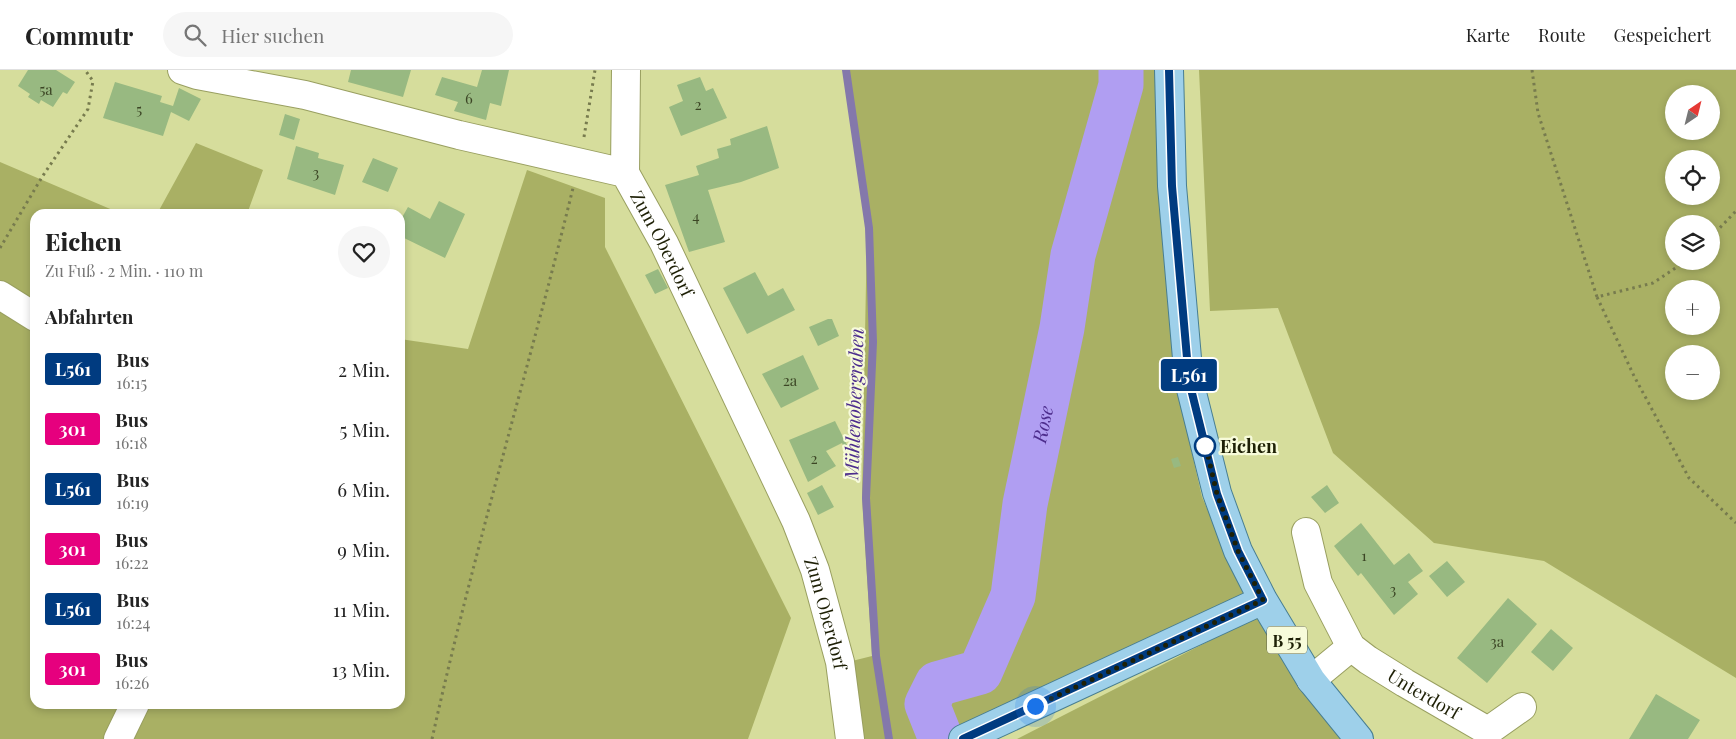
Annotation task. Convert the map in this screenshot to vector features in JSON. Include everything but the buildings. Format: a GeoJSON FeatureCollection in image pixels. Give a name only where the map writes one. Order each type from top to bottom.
{"type":"FeatureCollection","features":[{"type":"Feature","properties":{"kind":"main road","name":"B 55"},"geometry":{"type":"LineString","coordinates":[[1169,70],[1172,186],[1189,381],[1217,494],[1238,551],[1263,600],[1311,680],[1359,739]]}},
{"type":"Feature","properties":{"kind":"main road"},"geometry":{"type":"LineString","coordinates":[[973,735],[1263,600]]}},
{"type":"Feature","properties":{"kind":"street","name":"Zum Oberdorf"},"geometry":{"type":"LineString","coordinates":[[182,70],[197,75],[305,96],[459,135],[625,173],[664,243],[796,522],[815,570],[840,662],[850,739]]}},
{"type":"Feature","properties":{"kind":"street"},"geometry":{"type":"LineString","coordinates":[[625,173],[626,70]]}},
{"type":"Feature","properties":{"kind":"street"},"geometry":{"type":"LineString","coordinates":[[0,295],[30,314]]}},
{"type":"Feature","properties":{"kind":"street","name":"Unterdorf"},"geometry":{"type":"LineString","coordinates":[[1306,532],[1318,583],[1351,647],[1398,679],[1496,735],[1522,707]]}},
{"type":"Feature","properties":{"kind":"street"},"geometry":{"type":"LineString","coordinates":[[1311,680],[1351,647]]}},
{"type":"Feature","properties":{"kind":"street"},"geometry":{"type":"LineString","coordinates":[[118,739],[133,709]]}},
{"type":"Feature","properties":{"kind":"path"},"geometry":{"type":"LineString","coordinates":[[0,248],[42,177],[88,109],[93,81],[85,70]]}},
{"type":"Feature","properties":{"kind":"path"},"geometry":{"type":"LineString","coordinates":[[1532,70],[1538,113],[1597,297],[1634,376],[1689,478],[1736,523]]}},
{"type":"Feature","properties":{"kind":"path"},"geometry":{"type":"LineString","coordinates":[[1720,228],[1736,211]]}},
{"type":"Feature","properties":{"kind":"path"},"geometry":{"type":"LineString","coordinates":[[1597,297],[1654,283],[1673,270]]}},
{"type":"Feature","properties":{"kind":"path"},"geometry":{"type":"LineString","coordinates":[[432,739],[452,648],[544,304]]}},
{"type":"Feature","properties":{"kind":"green space"},"geometry":{"type":"Polygon","coordinates":[[[845,70],[1159,70],[1177,388],[1202,497],[1245,596],[943,739],[862,739],[852,661],[872,656],[862,496],[867,229],[845,70]]]}},
{"type":"Feature","properties":{"kind":"green space"},"geometry":{"type":"Polygon","coordinates":[[[1199,70],[1736,70],[1736,678],[1544,561],[1434,543],[1333,453],[1278,308],[1210,311],[1199,70]]]}},
{"type":"Feature","properties":{"kind":"green space"},"geometry":{"type":"Polygon","coordinates":[[[196,143],[263,170],[249,209],[160,209],[196,143]]]}},
{"type":"Feature","properties":{"kind":"green space"},"geometry":{"type":"Polygon","coordinates":[[[0,162],[110,209],[30,209],[30,709],[405,709],[405,340],[468,349],[527,170],[605,198],[605,247],[791,618],[748,739],[0,739],[0,162]]]}},
{"type":"Feature","properties":{"kind":"green space"},"geometry":{"type":"Polygon","coordinates":[[[1256,617],[1302,691],[1348,739],[1017,739],[1256,617]]]}},
{"type":"Feature","properties":{"kind":"waterway","name":"Mühlenobergraben"},"geometry":{"type":"LineString","coordinates":[[846,70],[869,228],[873,342],[866,498],[876,656],[889,739]]}},
{"type":"Feature","properties":{"kind":"waterway","name":"Rose"},"geometry":{"type":"LineString","coordinates":[[941,739],[927,704],[937,684],[980,672],[1013,596],[1025,504],[1062,328],[1073,255],[1121,85],[1121,70]]}},
{"type":"Feature","properties":{"kind":"bus line","name":"L561"},"geometry":{"type":"LineString","coordinates":[[963,739],[1263,600],[1238,551],[1217,494],[1189,381],[1172,186],[1169,70]]}},
{"type":"Feature","properties":{"kind":"place","name":"Eichen"},"geometry":{"type":"Point","coordinates":[1205,446]}},
{"type":"Feature","properties":{"kind":"route"},"geometry":{"type":"LineString","coordinates":[[1035,706],[1263,600],[1238,551],[1217,494],[1205,443],[1205,446]]}}]}
